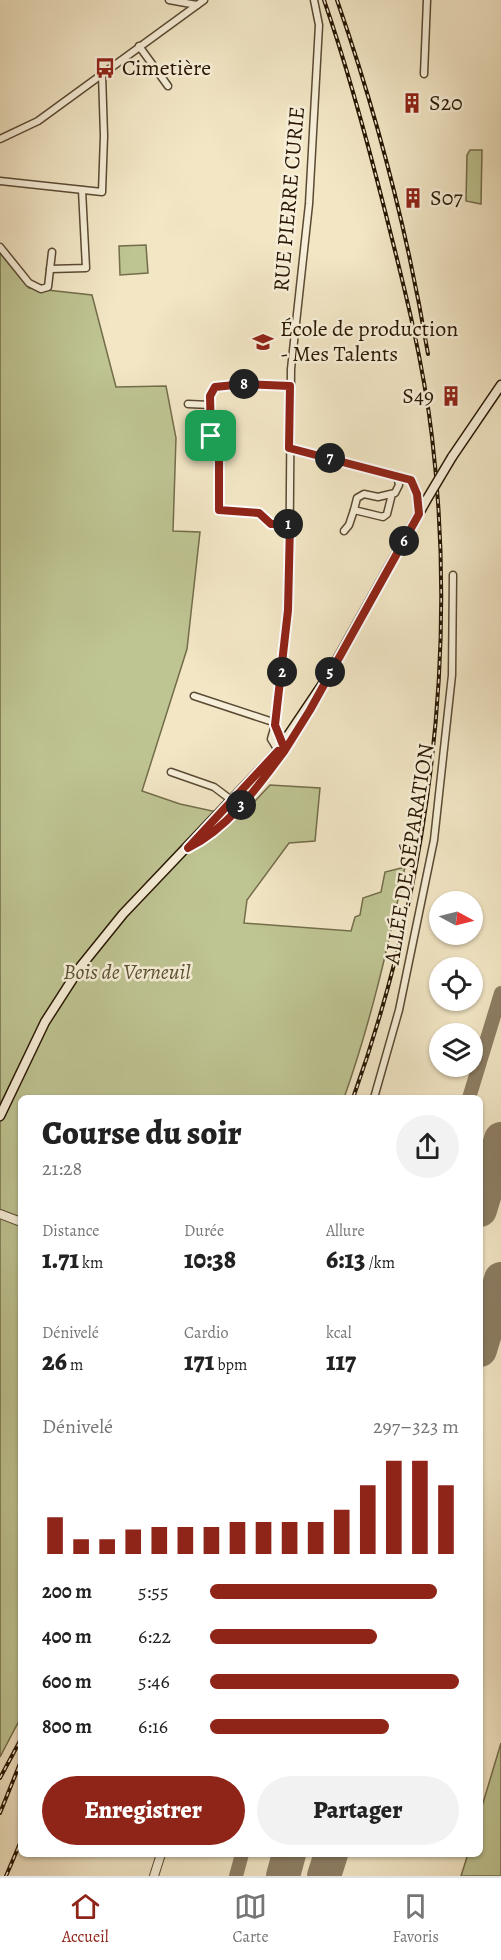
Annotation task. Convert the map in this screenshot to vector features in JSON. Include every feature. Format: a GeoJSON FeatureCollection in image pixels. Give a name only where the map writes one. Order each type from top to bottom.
{"type":"FeatureCollection","features":[{"type":"Feature","properties":{"kind":"main road"},"geometry":{"type":"LineString","coordinates":[[188,848],[202,840],[244,801],[282,750],[326,680],[452,457],[501,386]]}},
{"type":"Feature","properties":{"kind":"main road"},"geometry":{"type":"LineString","coordinates":[[0,1126],[45,1022],[81,966],[123,914],[282,750],[326,680]]}},
{"type":"Feature","properties":{"kind":"main road"},"geometry":{"type":"LineString","coordinates":[[0,1116],[18,1082]]}},
{"type":"Feature","properties":{"kind":"street"},"geometry":{"type":"LineString","coordinates":[[169,0],[197,5]]}},
{"type":"Feature","properties":{"kind":"street"},"geometry":{"type":"LineString","coordinates":[[0,140],[38,121],[139,45],[204,0]]}},
{"type":"Feature","properties":{"kind":"street","name":"RUE PIERRE CURIE"},"geometry":{"type":"LineString","coordinates":[[282,750],[275,724],[288,610],[290,386],[310,192],[319,25],[314,0]]}},
{"type":"Feature","properties":{"kind":"street"},"geometry":{"type":"LineString","coordinates":[[424,74],[427,0]]}},
{"type":"Feature","properties":{"kind":"street"},"geometry":{"type":"LineString","coordinates":[[139,45],[168,86]]}},
{"type":"Feature","properties":{"kind":"street"},"geometry":{"type":"LineString","coordinates":[[0,181],[102,192],[104,136],[102,74]]}},
{"type":"Feature","properties":{"kind":"street"},"geometry":{"type":"LineString","coordinates":[[50,269],[86,268],[82,190]]}},
{"type":"Feature","properties":{"kind":"street"},"geometry":{"type":"LineString","coordinates":[[0,247],[29,283],[41,289],[48,287],[52,252]]}},
{"type":"Feature","properties":{"kind":"street"},"geometry":{"type":"LineString","coordinates":[[290,386],[244,384],[217,386],[210,393],[209,434],[219,449],[219,510],[259,513],[271,524],[290,524]]}},
{"type":"Feature","properties":{"kind":"street"},"geometry":{"type":"LineString","coordinates":[[188,404],[210,405]]}},
{"type":"Feature","properties":{"kind":"street"},"geometry":{"type":"LineString","coordinates":[[289,448],[397,475],[414,484],[419,514]]}},
{"type":"Feature","properties":{"kind":"street"},"geometry":{"type":"LineString","coordinates":[[354,510],[383,517],[387,514],[392,494],[398,488],[397,475]]}},
{"type":"Feature","properties":{"kind":"street"},"geometry":{"type":"LineString","coordinates":[[344,531],[349,525],[357,498],[364,494],[378,497],[392,494]]}},
{"type":"Feature","properties":{"kind":"street","name":"ALLÉE DE SÉPARATION"},"geometry":{"type":"LineString","coordinates":[[375,1095],[399,1010],[434,840],[452,675],[453,575]]}},
{"type":"Feature","properties":{"kind":"street"},"geometry":{"type":"LineString","coordinates":[[194,696],[275,724],[286,732],[293,730]]}},
{"type":"Feature","properties":{"kind":"street"},"geometry":{"type":"LineString","coordinates":[[171,772],[214,787],[231,802],[244,801]]}},
{"type":"Feature","properties":{"kind":"street"},"geometry":{"type":"LineString","coordinates":[[0,1209],[18,1216]]}},
{"type":"Feature","properties":{"kind":"street"},"geometry":{"type":"LineString","coordinates":[[0,1214],[18,1221]]}},
{"type":"Feature","properties":{"kind":"street"},"geometry":{"type":"LineString","coordinates":[[154,1876],[160,1857]]}},
{"type":"Feature","properties":{"kind":"green space"},"geometry":{"type":"Polygon","coordinates":[[[470,150],[482,150],[481,204],[466,201],[467,155],[470,150]]]}},
{"type":"Feature","properties":{"kind":"green space"},"geometry":{"type":"Polygon","coordinates":[[[146,245],[148,273],[120,275],[119,246],[146,245]]]}},
{"type":"Feature","properties":{"kind":"green space","name":"Bois de Verneuil"},"geometry":{"type":"Polygon","coordinates":[[[0,250],[29,288],[92,295],[116,387],[166,386],[176,438],[173,531],[200,532],[187,649],[142,791],[180,804],[240,817],[270,785],[320,788],[315,841],[289,843],[247,900],[244,923],[351,931],[355,917],[360,915],[363,898],[381,892],[385,872],[405,867],[371,1012],[345,1095],[18,1095],[18,1723],[0,1757],[0,250]]]}},
{"type":"Feature","properties":{"kind":"green space"},"geometry":{"type":"Polygon","coordinates":[[[501,1743],[501,1876],[461,1876],[467,1857],[483,1857],[483,1803],[501,1743]]]}},
{"type":"Feature","properties":{"kind":"taxiway"},"geometry":{"type":"LineString","coordinates":[[470,1095],[501,993]]}},
{"type":"Feature","properties":{"kind":"taxiway"},"geometry":{"type":"LineString","coordinates":[[236,1876],[241,1857]]}},
{"type":"Feature","properties":{"kind":"runway"},"geometry":{"type":"LineString","coordinates":[[483,1200],[501,1139]]}},
{"type":"Feature","properties":{"kind":"runway"},"geometry":{"type":"LineString","coordinates":[[483,1340],[501,1279]]}},
{"type":"Feature","properties":{"kind":"runway"},"geometry":{"type":"LineString","coordinates":[[283,1876],[288,1857]]}},
{"type":"Feature","properties":{"kind":"runway"},"geometry":{"type":"LineString","coordinates":[[324,1876],[330,1857]]}},
{"type":"Feature","properties":{"kind":"railway"},"geometry":{"type":"LineString","coordinates":[[324,0],[364,131],[412,323],[424,380],[432,437],[439,520],[441,604],[438,688],[430,772],[418,855],[401,938],[379,1019],[354,1095]]}},
{"type":"Feature","properties":{"kind":"railway"},"geometry":{"type":"LineString","coordinates":[[337,0],[352,43],[390,175],[411,264],[428,354]]}},
{"type":"Feature","properties":{"kind":"railway"},"geometry":{"type":"LineString","coordinates":[[0,1778],[18,1745]]}},
{"type":"Feature","properties":{"kind":"railway"},"geometry":{"type":"LineString","coordinates":[[0,1813],[18,1768]]}},
{"type":"Feature","properties":{"kind":"railway"},"geometry":{"type":"LineString","coordinates":[[6,1876],[18,1848]]}},
{"type":"Feature","properties":{"kind":"place","name":"Cimetière"},"geometry":{"type":"Point","coordinates":[105,68]}},
{"type":"Feature","properties":{"kind":"place","name":"S20"},"geometry":{"type":"Point","coordinates":[412,103]}},
{"type":"Feature","properties":{"kind":"place","name":"S07"},"geometry":{"type":"Point","coordinates":[413,198]}},
{"type":"Feature","properties":{"kind":"place","name":"École de production - Mes Talents"},"geometry":{"type":"Point","coordinates":[263,342]}},
{"type":"Feature","properties":{"kind":"place","name":"S49"},"geometry":{"type":"Point","coordinates":[451,396]}},
{"type":"Feature","properties":{"kind":"route"},"geometry":{"type":"LineString","coordinates":[[211,436],[209,434],[210,396],[215,387],[244,384],[290,386],[289,448],[411,480],[417,494],[419,514],[310,710],[285,750],[282,754],[278,751],[188,848],[216,829],[237,808],[253,791],[275,764],[285,750],[275,725],[287,630],[291,561],[290,524],[271,524],[259,513],[219,510],[217,506],[219,449],[211,436]]}}]}
